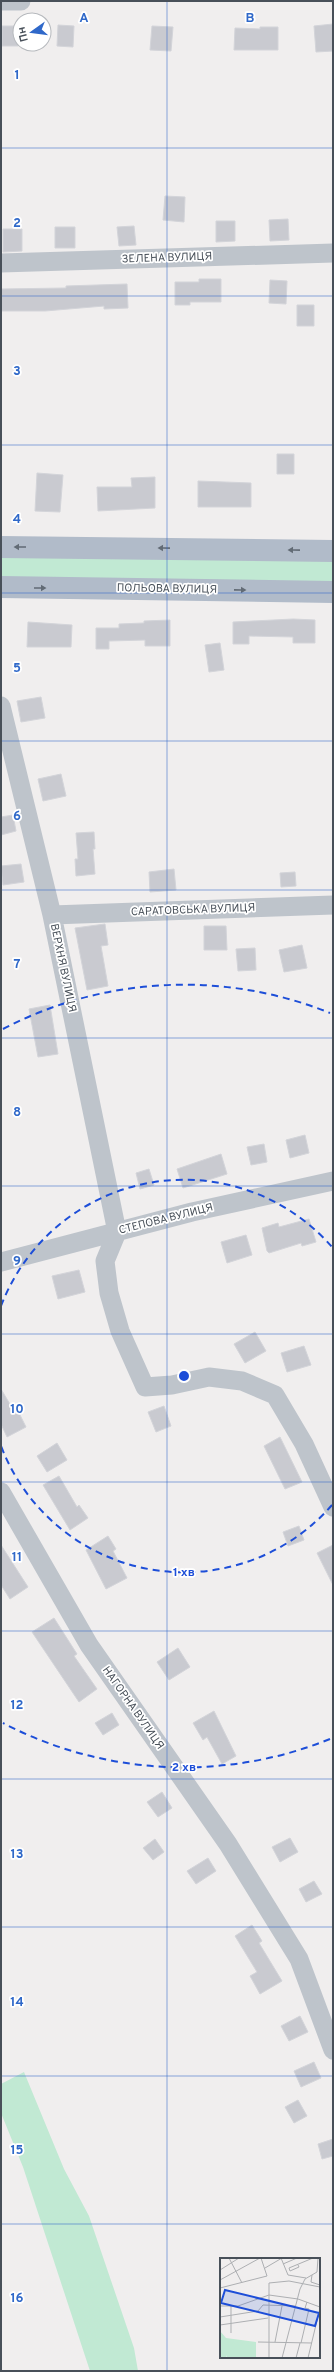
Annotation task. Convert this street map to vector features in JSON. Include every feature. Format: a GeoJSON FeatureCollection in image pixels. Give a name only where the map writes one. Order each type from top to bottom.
{"type":"FeatureCollection","features":[{"type":"Feature","properties":{"kind":"main road"},"geometry":{"type":"LineString","coordinates":[[1,547],[333,551]]}},
{"type":"Feature","properties":{"kind":"main road","name":"ПОЛЬОВА ВУЛИЦЯ"},"geometry":{"type":"LineString","coordinates":[[1,588],[333,592]]}},
{"type":"Feature","properties":{"kind":"street"},"geometry":{"type":"LineString","coordinates":[[1,1],[21,1]]}},
{"type":"Feature","properties":{"kind":"street","name":"ЗЕЛЕНА ВУЛИЦЯ"},"geometry":{"type":"LineString","coordinates":[[1,263],[333,253]]}},
{"type":"Feature","properties":{"kind":"street","name":"ВЕРХНЯ ВУЛИЦЯ"},"geometry":{"type":"LineString","coordinates":[[1,706],[52,915],[117,1232]]}},
{"type":"Feature","properties":{"kind":"street","name":"САРАТОВСЬКА ВУЛИЦЯ"},"geometry":{"type":"LineString","coordinates":[[52,915],[333,905]]}},
{"type":"Feature","properties":{"kind":"street","name":"СТЕПОВА ВУЛИЦЯ"},"geometry":{"type":"LineString","coordinates":[[1,1262],[192,1212],[333,1181]]}},
{"type":"Feature","properties":{"kind":"street"},"geometry":{"type":"LineString","coordinates":[[117,1232],[105,1261],[109,1293],[120,1331],[145,1387],[172,1385],[209,1377],[242,1381],[274,1395],[304,1444],[333,1507]]}},
{"type":"Feature","properties":{"kind":"street","name":"НАГОРНА ВУЛИЦЯ"},"geometry":{"type":"LineString","coordinates":[[1,1492],[89,1645],[228,1844],[298,1959],[333,2050]]}},
{"type":"Feature","properties":{"kind":"green space"},"geometry":{"type":"Polygon","coordinates":[[[1,555],[333,560],[333,585],[1,581],[1,555]]]}},
{"type":"Feature","properties":{"kind":"green space"},"geometry":{"type":"Polygon","coordinates":[[[24,2072],[64,2169],[89,2216],[134,2348],[138,2371],[90,2371],[23,2167],[1,2113],[1,2084],[24,2072]]]}},
{"type":"Feature","properties":{"kind":"building"},"geometry":{"type":"Polygon","coordinates":[[[333,24],[333,51],[316,52],[314,26],[333,24]]]}},
{"type":"Feature","properties":{"kind":"building"},"geometry":{"type":"Polygon","coordinates":[[[58,25],[74,26],[73,47],[57,46],[58,25]]]}},
{"type":"Feature","properties":{"kind":"building"},"geometry":{"type":"Polygon","coordinates":[[[2,26],[12,26],[12,46],[2,46],[2,26]]]}},
{"type":"Feature","properties":{"kind":"building"},"geometry":{"type":"Polygon","coordinates":[[[152,26],[173,27],[171,51],[150,50],[152,26]]]}},
{"type":"Feature","properties":{"kind":"building"},"geometry":{"type":"Polygon","coordinates":[[[260,27],[278,27],[278,50],[234,50],[235,28],[260,29],[260,27]]]}},
{"type":"Feature","properties":{"kind":"building"},"geometry":{"type":"Polygon","coordinates":[[[165,196],[185,197],[184,222],[163,220],[165,196]]]}},
{"type":"Feature","properties":{"kind":"building"},"geometry":{"type":"Polygon","coordinates":[[[288,219],[289,240],[270,241],[269,220],[288,219]]]}},
{"type":"Feature","properties":{"kind":"building"},"geometry":{"type":"Polygon","coordinates":[[[216,221],[235,221],[235,241],[216,242],[216,221]]]}},
{"type":"Feature","properties":{"kind":"building"},"geometry":{"type":"Polygon","coordinates":[[[134,226],[136,245],[119,246],[117,227],[134,226]]]}},
{"type":"Feature","properties":{"kind":"building"},"geometry":{"type":"Polygon","coordinates":[[[55,227],[75,227],[75,248],[55,248],[55,227]]]}},
{"type":"Feature","properties":{"kind":"building"},"geometry":{"type":"Polygon","coordinates":[[[3,229],[22,229],[22,251],[3,252],[3,229]]]}},
{"type":"Feature","properties":{"kind":"building"},"geometry":{"type":"Polygon","coordinates":[[[199,279],[221,279],[221,302],[190,302],[190,305],[175,305],[175,282],[199,282],[199,279]]]}},
{"type":"Feature","properties":{"kind":"building"},"geometry":{"type":"Polygon","coordinates":[[[270,280],[287,281],[286,304],[269,303],[270,280]]]}},
{"type":"Feature","properties":{"kind":"building"},"geometry":{"type":"Polygon","coordinates":[[[127,284],[128,308],[104,309],[104,306],[45,311],[1,311],[1,289],[66,288],[66,286],[127,284]]]}},
{"type":"Feature","properties":{"kind":"building"},"geometry":{"type":"Polygon","coordinates":[[[297,305],[314,305],[314,326],[297,326],[297,305]]]}},
{"type":"Feature","properties":{"kind":"building"},"geometry":{"type":"Polygon","coordinates":[[[277,454],[294,454],[294,474],[277,474],[277,454]]]}},
{"type":"Feature","properties":{"kind":"building"},"geometry":{"type":"Polygon","coordinates":[[[37,473],[63,475],[60,512],[35,511],[37,473]]]}},
{"type":"Feature","properties":{"kind":"building"},"geometry":{"type":"Polygon","coordinates":[[[155,477],[155,508],[98,511],[97,487],[132,487],[131,478],[155,477]]]}},
{"type":"Feature","properties":{"kind":"building"},"geometry":{"type":"Polygon","coordinates":[[[198,481],[251,483],[251,507],[198,507],[198,481]]]}},
{"type":"Feature","properties":{"kind":"building"},"geometry":{"type":"Polygon","coordinates":[[[293,619],[315,620],[315,643],[293,643],[293,637],[249,636],[249,644],[233,644],[233,622],[293,619]]]}},
{"type":"Feature","properties":{"kind":"building"},"geometry":{"type":"Polygon","coordinates":[[[170,620],[170,646],[145,646],[145,640],[109,641],[109,649],[96,649],[96,628],[119,628],[119,624],[170,620]]]}},
{"type":"Feature","properties":{"kind":"building"},"geometry":{"type":"Polygon","coordinates":[[[28,622],[72,625],[71,647],[27,647],[28,622]]]}},
{"type":"Feature","properties":{"kind":"building"},"geometry":{"type":"Polygon","coordinates":[[[220,643],[224,670],[209,672],[205,645],[220,643]]]}},
{"type":"Feature","properties":{"kind":"building"},"geometry":{"type":"Polygon","coordinates":[[[41,697],[45,718],[21,722],[17,701],[41,697]]]}},
{"type":"Feature","properties":{"kind":"building"},"geometry":{"type":"Polygon","coordinates":[[[61,774],[66,796],[43,801],[38,779],[61,774]]]}},
{"type":"Feature","properties":{"kind":"building"},"geometry":{"type":"Polygon","coordinates":[[[13,815],[16,831],[1,835],[1,817],[13,815]]]}},
{"type":"Feature","properties":{"kind":"building"},"geometry":{"type":"Polygon","coordinates":[[[94,832],[95,849],[93,849],[95,874],[76,876],[75,859],[78,859],[76,833],[94,832]]]}},
{"type":"Feature","properties":{"kind":"building"},"geometry":{"type":"Polygon","coordinates":[[[21,864],[24,882],[3,885],[1,866],[21,864]]]}},
{"type":"Feature","properties":{"kind":"building"},"geometry":{"type":"Polygon","coordinates":[[[174,869],[176,890],[150,892],[149,872],[174,869]]]}},
{"type":"Feature","properties":{"kind":"building"},"geometry":{"type":"Polygon","coordinates":[[[295,872],[296,886],[281,887],[280,873],[295,872]]]}},
{"type":"Feature","properties":{"kind":"building"},"geometry":{"type":"Polygon","coordinates":[[[105,924],[108,945],[101,946],[108,986],[87,990],[75,928],[105,924]]]}},
{"type":"Feature","properties":{"kind":"building"},"geometry":{"type":"Polygon","coordinates":[[[204,926],[226,926],[227,950],[204,950],[204,926]]]}},
{"type":"Feature","properties":{"kind":"building"},"geometry":{"type":"Polygon","coordinates":[[[302,945],[307,968],[284,972],[279,950],[302,945]]]}},
{"type":"Feature","properties":{"kind":"building"},"geometry":{"type":"Polygon","coordinates":[[[255,948],[256,970],[238,971],[236,949],[255,948]]]}},
{"type":"Feature","properties":{"kind":"building"},"geometry":{"type":"Polygon","coordinates":[[[50,1005],[58,1054],[38,1057],[29,1009],[50,1005]]]}},
{"type":"Feature","properties":{"kind":"building"},"geometry":{"type":"Polygon","coordinates":[[[305,1135],[309,1153],[290,1158],[286,1140],[305,1135]]]}},
{"type":"Feature","properties":{"kind":"building"},"geometry":{"type":"Polygon","coordinates":[[[264,1144],[267,1162],[251,1165],[247,1147],[264,1144]]]}},
{"type":"Feature","properties":{"kind":"building"},"geometry":{"type":"Polygon","coordinates":[[[221,1154],[227,1174],[183,1188],[177,1169],[221,1154]]]}},
{"type":"Feature","properties":{"kind":"building"},"geometry":{"type":"Polygon","coordinates":[[[149,1169],[154,1185],[140,1189],[136,1173],[149,1169]]]}},
{"type":"Feature","properties":{"kind":"building"},"geometry":{"type":"Polygon","coordinates":[[[309,1219],[316,1242],[302,1246],[301,1243],[269,1253],[267,1251],[262,1228],[278,1223],[279,1227],[309,1219]]]}},
{"type":"Feature","properties":{"kind":"building"},"geometry":{"type":"Polygon","coordinates":[[[246,1235],[252,1255],[227,1263],[221,1242],[246,1235]]]}},
{"type":"Feature","properties":{"kind":"building"},"geometry":{"type":"Polygon","coordinates":[[[79,1270],[85,1292],[58,1299],[52,1276],[79,1270]]]}},
{"type":"Feature","properties":{"kind":"building"},"geometry":{"type":"Polygon","coordinates":[[[255,1332],[266,1351],[245,1363],[234,1344],[255,1332]]]}},
{"type":"Feature","properties":{"kind":"building"},"geometry":{"type":"Polygon","coordinates":[[[304,1346],[311,1365],[287,1372],[281,1353],[304,1346]]]}},
{"type":"Feature","properties":{"kind":"building"},"geometry":{"type":"Polygon","coordinates":[[[1,1389],[14,1411],[17,1409],[26,1427],[7,1437],[1,1424],[1,1389]]]}},
{"type":"Feature","properties":{"kind":"building"},"geometry":{"type":"Polygon","coordinates":[[[164,1406],[171,1426],[156,1432],[148,1412],[164,1406]]]}},
{"type":"Feature","properties":{"kind":"building"},"geometry":{"type":"Polygon","coordinates":[[[280,1437],[302,1482],[285,1489],[264,1446],[280,1437]]]}},
{"type":"Feature","properties":{"kind":"building"},"geometry":{"type":"Polygon","coordinates":[[[57,1443],[67,1460],[47,1472],[37,1456],[57,1443]]]}},
{"type":"Feature","properties":{"kind":"building"},"geometry":{"type":"Polygon","coordinates":[[[59,1476],[77,1507],[79,1505],[88,1518],[70,1530],[43,1485],[59,1476]]]}},
{"type":"Feature","properties":{"kind":"building"},"geometry":{"type":"Polygon","coordinates":[[[299,1526],[304,1540],[288,1546],[283,1532],[299,1526]]]}},
{"type":"Feature","properties":{"kind":"building"},"geometry":{"type":"Polygon","coordinates":[[[108,1536],[116,1549],[113,1551],[127,1578],[106,1589],[86,1550],[108,1536]]]}},
{"type":"Feature","properties":{"kind":"building"},"geometry":{"type":"Polygon","coordinates":[[[1,1545],[28,1587],[10,1599],[1,1585],[1,1545]]]}},
{"type":"Feature","properties":{"kind":"building"},"geometry":{"type":"Polygon","coordinates":[[[333,1545],[333,1585],[317,1553],[333,1545]]]}},
{"type":"Feature","properties":{"kind":"building"},"geometry":{"type":"Polygon","coordinates":[[[54,1618],[77,1654],[74,1656],[97,1689],[79,1702],[32,1632],[54,1618]]]}},
{"type":"Feature","properties":{"kind":"building"},"geometry":{"type":"Polygon","coordinates":[[[178,1648],[190,1667],[169,1680],[157,1662],[178,1648]]]}},
{"type":"Feature","properties":{"kind":"building"},"geometry":{"type":"Polygon","coordinates":[[[214,1711],[236,1756],[222,1764],[207,1737],[203,1740],[193,1723],[214,1711]]]}},
{"type":"Feature","properties":{"kind":"building"},"geometry":{"type":"Polygon","coordinates":[[[112,1713],[119,1725],[103,1735],[95,1723],[112,1713]]]}},
{"type":"Feature","properties":{"kind":"building"},"geometry":{"type":"Polygon","coordinates":[[[162,1792],[172,1808],[158,1817],[147,1802],[162,1792]]]}},
{"type":"Feature","properties":{"kind":"building"},"geometry":{"type":"Polygon","coordinates":[[[290,1838],[298,1852],[280,1862],[272,1847],[290,1838]]]}},
{"type":"Feature","properties":{"kind":"building"},"geometry":{"type":"Polygon","coordinates":[[[155,1839],[164,1852],[153,1860],[143,1848],[155,1839]]]}},
{"type":"Feature","properties":{"kind":"building"},"geometry":{"type":"Polygon","coordinates":[[[208,1858],[216,1871],[196,1884],[187,1871],[208,1858]]]}},
{"type":"Feature","properties":{"kind":"building"},"geometry":{"type":"Polygon","coordinates":[[[314,1881],[322,1894],[306,1902],[299,1889],[314,1881]]]}},
{"type":"Feature","properties":{"kind":"building"},"geometry":{"type":"Polygon","coordinates":[[[252,1925],[262,1941],[259,1943],[282,1981],[260,1994],[250,1976],[257,1972],[235,1936],[252,1925]]]}},
{"type":"Feature","properties":{"kind":"building"},"geometry":{"type":"Polygon","coordinates":[[[300,2016],[308,2032],[289,2041],[281,2026],[300,2016]]]}},
{"type":"Feature","properties":{"kind":"building"},"geometry":{"type":"Polygon","coordinates":[[[314,2062],[321,2078],[301,2087],[294,2071],[314,2062]]]}},
{"type":"Feature","properties":{"kind":"building"},"geometry":{"type":"Polygon","coordinates":[[[298,2100],[307,2116],[294,2123],[285,2107],[298,2100]]]}},
{"type":"Feature","properties":{"kind":"building"},"geometry":{"type":"Polygon","coordinates":[[[333,2139],[333,2156],[322,2159],[318,2144],[333,2139]]]}}]}
